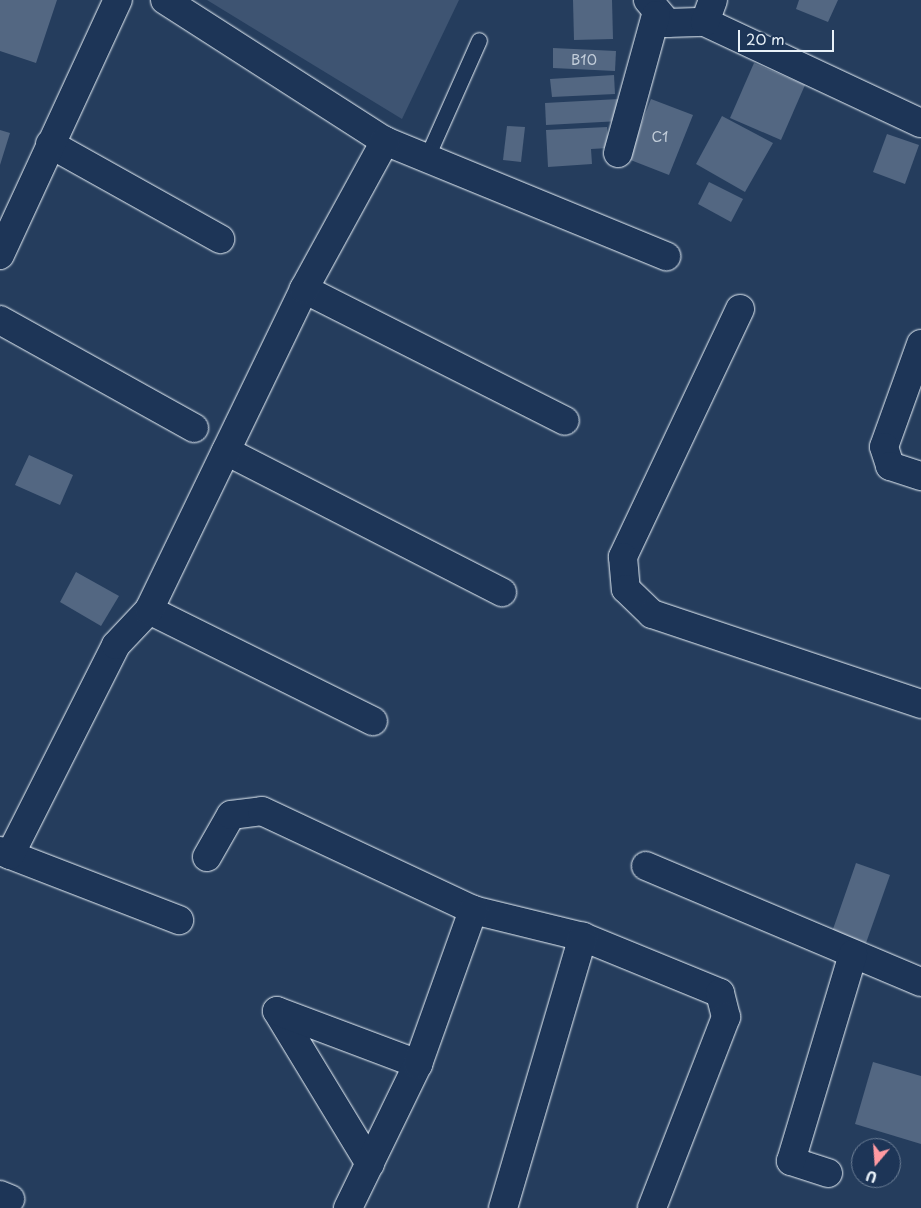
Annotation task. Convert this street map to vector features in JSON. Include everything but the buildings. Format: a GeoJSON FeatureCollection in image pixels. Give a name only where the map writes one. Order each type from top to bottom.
{"type":"FeatureCollection","features":[{"type":"Feature","properties":{"kind":"street"},"geometry":{"type":"LineString","coordinates":[[0,255],[118,0]]}},
{"type":"Feature","properties":{"kind":"street"},"geometry":{"type":"LineString","coordinates":[[165,0],[384,141],[666,256]]}},
{"type":"Feature","properties":{"kind":"street"},"geometry":{"type":"LineString","coordinates":[[618,153],[652,8],[679,26],[709,11],[921,123]]}},
{"type":"Feature","properties":{"kind":"street"},"geometry":{"type":"LineString","coordinates":[[179,920],[5,853],[116,645],[149,610],[304,289],[384,141]]}},
{"type":"Feature","properties":{"kind":"street"},"geometry":{"type":"LineString","coordinates":[[50,144],[220,239]]}},
{"type":"Feature","properties":{"kind":"street"},"geometry":{"type":"LineString","coordinates":[[304,289],[565,421]]}},
{"type":"Feature","properties":{"kind":"street"},"geometry":{"type":"LineString","coordinates":[[740,309],[623,557],[626,589],[652,614],[921,704]]}},
{"type":"Feature","properties":{"kind":"street"},"geometry":{"type":"LineString","coordinates":[[0,320],[194,428]]}},
{"type":"Feature","properties":{"kind":"street"},"geometry":{"type":"LineString","coordinates":[[921,344],[884,447],[890,466],[921,476]]}},
{"type":"Feature","properties":{"kind":"street"},"geometry":{"type":"LineString","coordinates":[[226,451],[502,592]]}},
{"type":"Feature","properties":{"kind":"street"},"geometry":{"type":"LineString","coordinates":[[149,610],[373,721]]}},
{"type":"Feature","properties":{"kind":"street"},"geometry":{"type":"LineString","coordinates":[[207,857],[232,814],[262,811],[473,910],[583,937],[707,986],[720,993],[726,1017],[652,1208]]}},
{"type":"Feature","properties":{"kind":"street"},"geometry":{"type":"LineString","coordinates":[[646,866],[921,982]]}},
{"type":"Feature","properties":{"kind":"street"},"geometry":{"type":"LineString","coordinates":[[348,1208],[418,1064],[473,910]]}},
{"type":"Feature","properties":{"kind":"street"},"geometry":{"type":"LineString","coordinates":[[503,1208],[583,937]]}},
{"type":"Feature","properties":{"kind":"street"},"geometry":{"type":"LineString","coordinates":[[828,1173],[790,1161],[853,954]]}},
{"type":"Feature","properties":{"kind":"street"},"geometry":{"type":"LineString","coordinates":[[370,1164],[278,1011],[418,1064]]}},
{"type":"Feature","properties":{"kind":"lane"},"geometry":{"type":"LineString","coordinates":[[426,159],[479,40]]}},
{"type":"Feature","properties":{"kind":"shaded area"},"geometry":{"type":"Polygon","coordinates":[[[207,0],[459,0],[402,119],[207,0]]]}}]}
